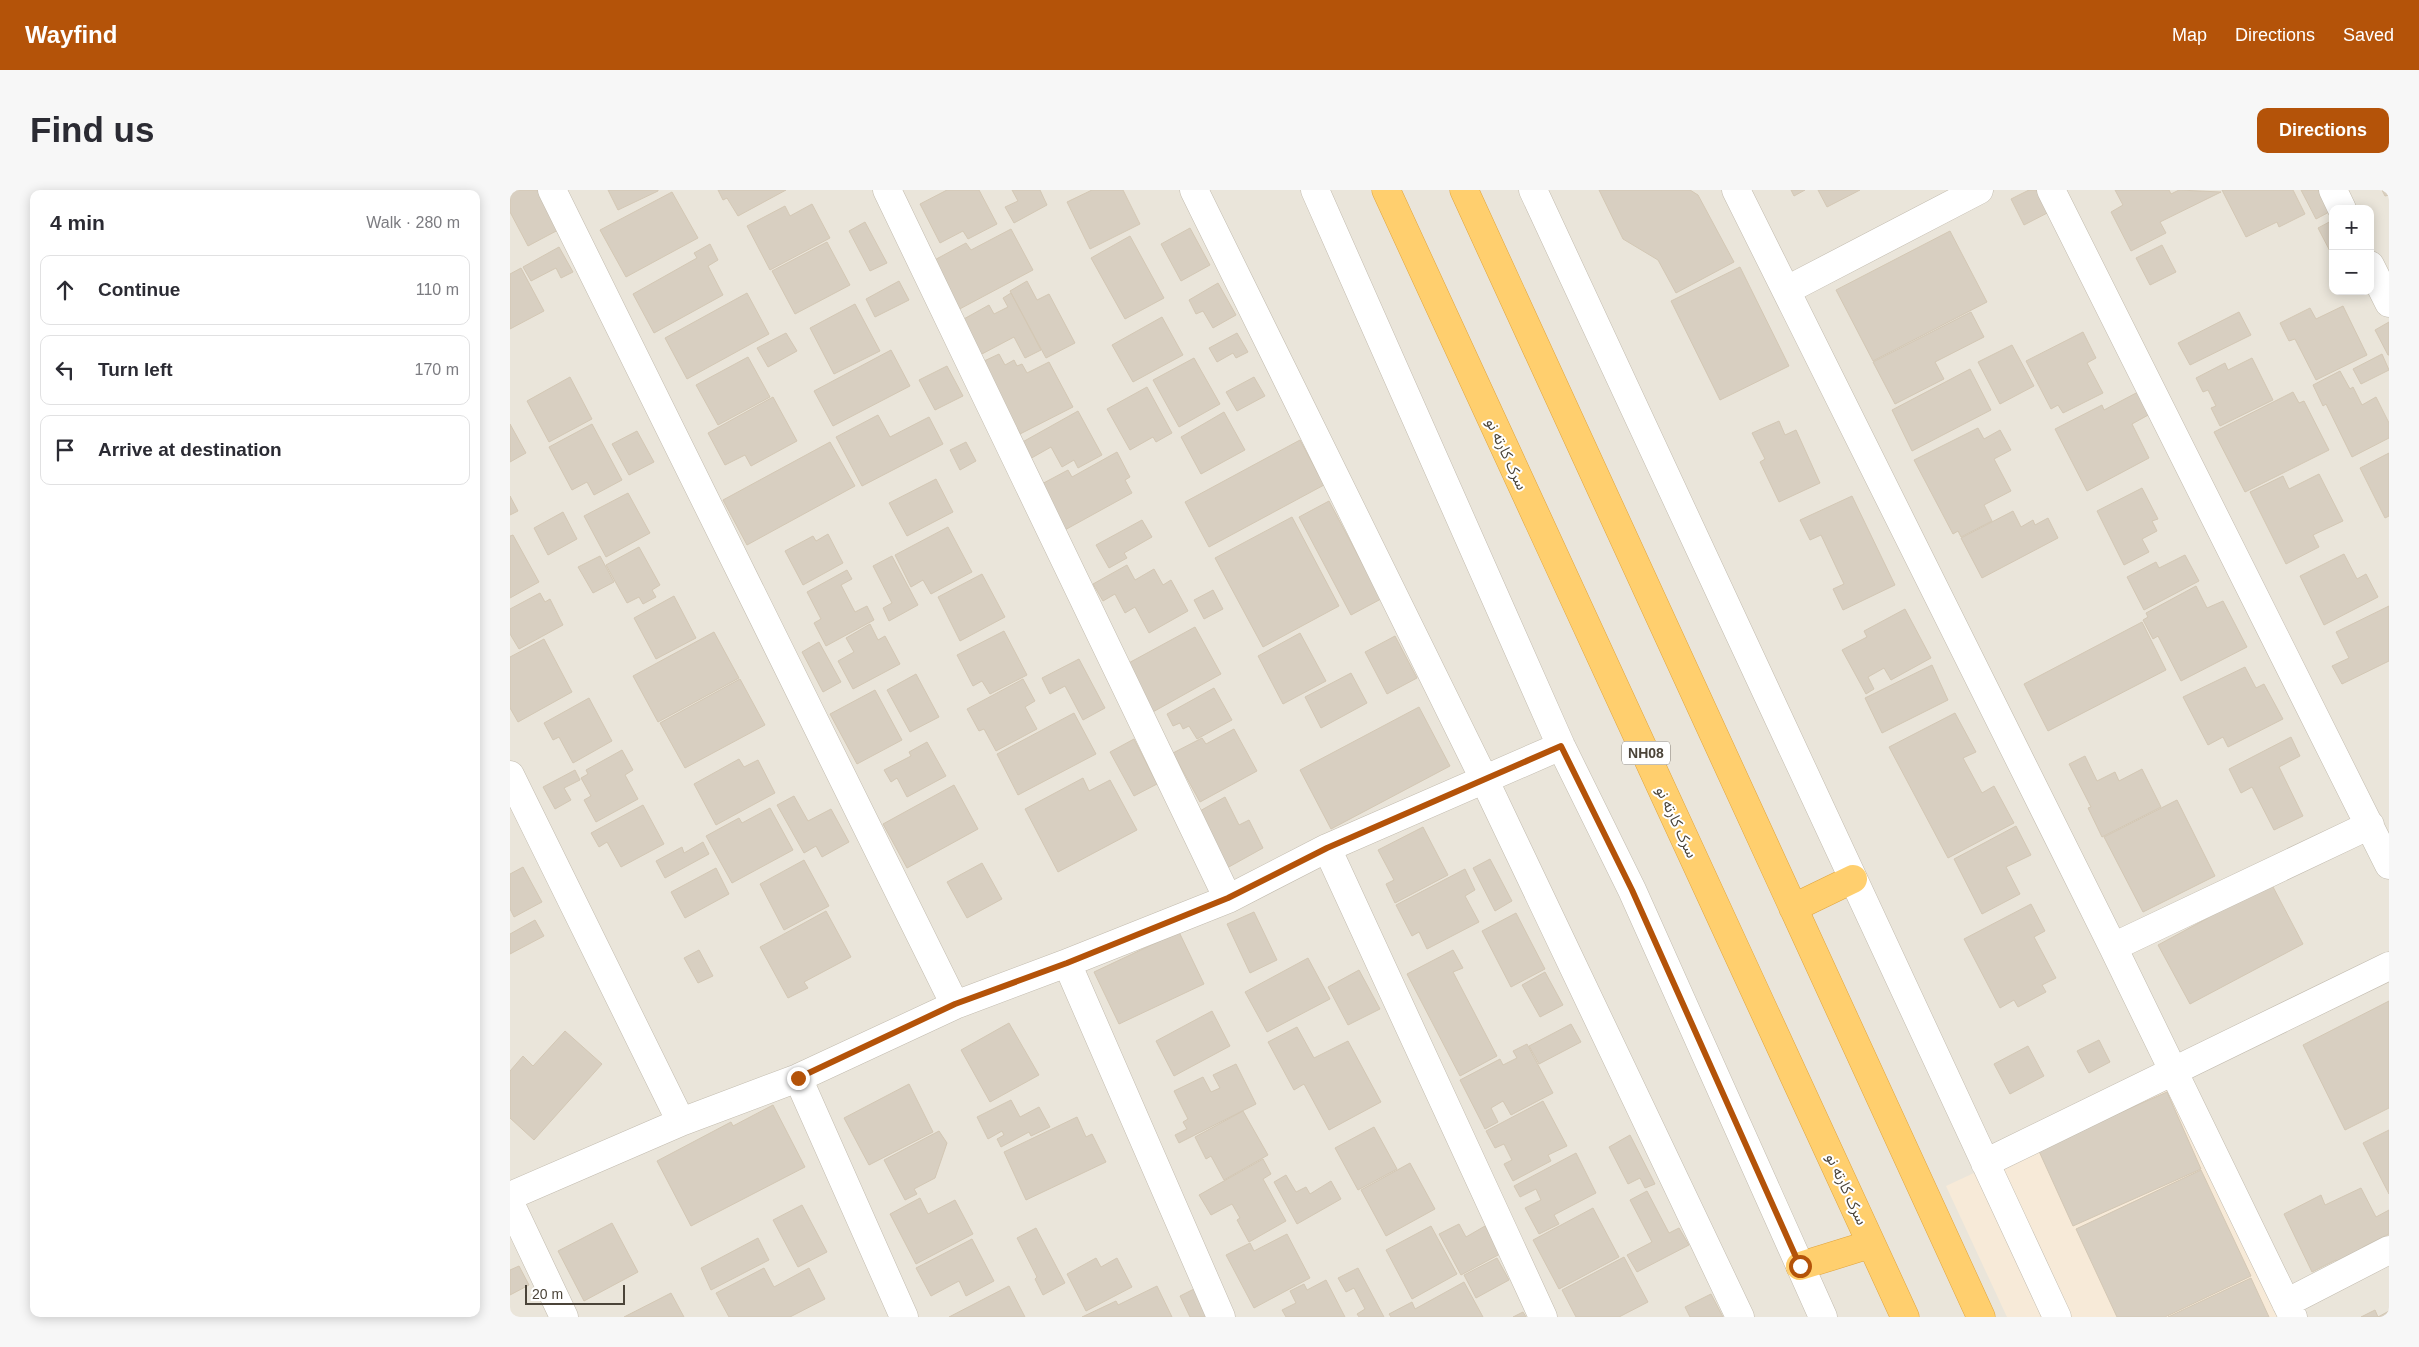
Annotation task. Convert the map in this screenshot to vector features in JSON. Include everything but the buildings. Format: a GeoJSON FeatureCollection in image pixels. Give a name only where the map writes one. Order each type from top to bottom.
{"type":"FeatureCollection","features":[{"type":"Feature","properties":{"kind":"highway","name":"سرک کارته نو"},"geometry":{"type":"LineString","coordinates":[[1386,190],[1905,1317]]}},
{"type":"Feature","properties":{"kind":"highway"},"geometry":{"type":"LineString","coordinates":[[1464,190],[1981,1317]]}},
{"type":"Feature","properties":{"kind":"highway"},"geometry":{"type":"LineString","coordinates":[[1793,908],[1853,879]]}},
{"type":"Feature","properties":{"kind":"highway"},"geometry":{"type":"LineString","coordinates":[[1800,1266],[1872,1244]]}},
{"type":"Feature","properties":{"kind":"street"},"geometry":{"type":"LineString","coordinates":[[552,190],[955,1004]]}},
{"type":"Feature","properties":{"kind":"street"},"geometry":{"type":"LineString","coordinates":[[887,190],[1228,898]]}},
{"type":"Feature","properties":{"kind":"street"},"geometry":{"type":"LineString","coordinates":[[1194,190],[1484,780],[1740,1317]]}},
{"type":"Feature","properties":{"kind":"street"},"geometry":{"type":"LineString","coordinates":[[1316,190],[1561,746],[1632,890],[1823,1317]]}},
{"type":"Feature","properties":{"kind":"street"},"geometry":{"type":"LineString","coordinates":[[1533,190],[2057,1317]]}},
{"type":"Feature","properties":{"kind":"street"},"geometry":{"type":"LineString","coordinates":[[1736,190],[2113,947],[2289,1310],[2389,1250]]}},
{"type":"Feature","properties":{"kind":"street"},"geometry":{"type":"LineString","coordinates":[[1787,290],[1979,190]]}},
{"type":"Feature","properties":{"kind":"street"},"geometry":{"type":"LineString","coordinates":[[2051,190],[2389,865]]}},
{"type":"Feature","properties":{"kind":"street"},"geometry":{"type":"LineString","coordinates":[[2332,190],[2340,205]]}},
{"type":"Feature","properties":{"kind":"street"},"geometry":{"type":"LineString","coordinates":[[2374,273],[2389,303]]}},
{"type":"Feature","properties":{"kind":"street"},"geometry":{"type":"LineString","coordinates":[[510,1196],[681,1122],[798,1078],[955,1004],[1067,963],[1228,898],[1327,848],[1561,746]]}},
{"type":"Feature","properties":{"kind":"street"},"geometry":{"type":"LineString","coordinates":[[510,775],[681,1122]]}},
{"type":"Feature","properties":{"kind":"street"},"geometry":{"type":"LineString","coordinates":[[2113,947],[2370,825]]}},
{"type":"Feature","properties":{"kind":"street"},"geometry":{"type":"LineString","coordinates":[[1327,848],[1543,1317]]}},
{"type":"Feature","properties":{"kind":"street"},"geometry":{"type":"LineString","coordinates":[[1067,963],[1221,1317]]}},
{"type":"Feature","properties":{"kind":"street"},"geometry":{"type":"LineString","coordinates":[[1985,1163],[2173,1073],[2389,966]]}},
{"type":"Feature","properties":{"kind":"street"},"geometry":{"type":"LineString","coordinates":[[798,1078],[904,1317]]}},
{"type":"Feature","properties":{"kind":"street"},"geometry":{"type":"LineString","coordinates":[[510,1203],[564,1317]]}},
{"type":"Feature","properties":{"kind":"shaded area"},"geometry":{"type":"Polygon","coordinates":[[[510,190],[2389,190],[2389,1317],[510,1317],[510,190]]]}},
{"type":"Feature","properties":{"kind":"shaded area"},"geometry":{"type":"Polygon","coordinates":[[[2172,1081],[2285,1317],[2007,1317],[1946,1186],[2172,1081]]]}},
{"type":"Feature","properties":{"kind":"route"},"geometry":{"type":"LineString","coordinates":[[798,1078],[955,1004],[1067,963],[1228,898],[1327,848],[1561,746],[1632,890],[1800,1266]]}}]}
